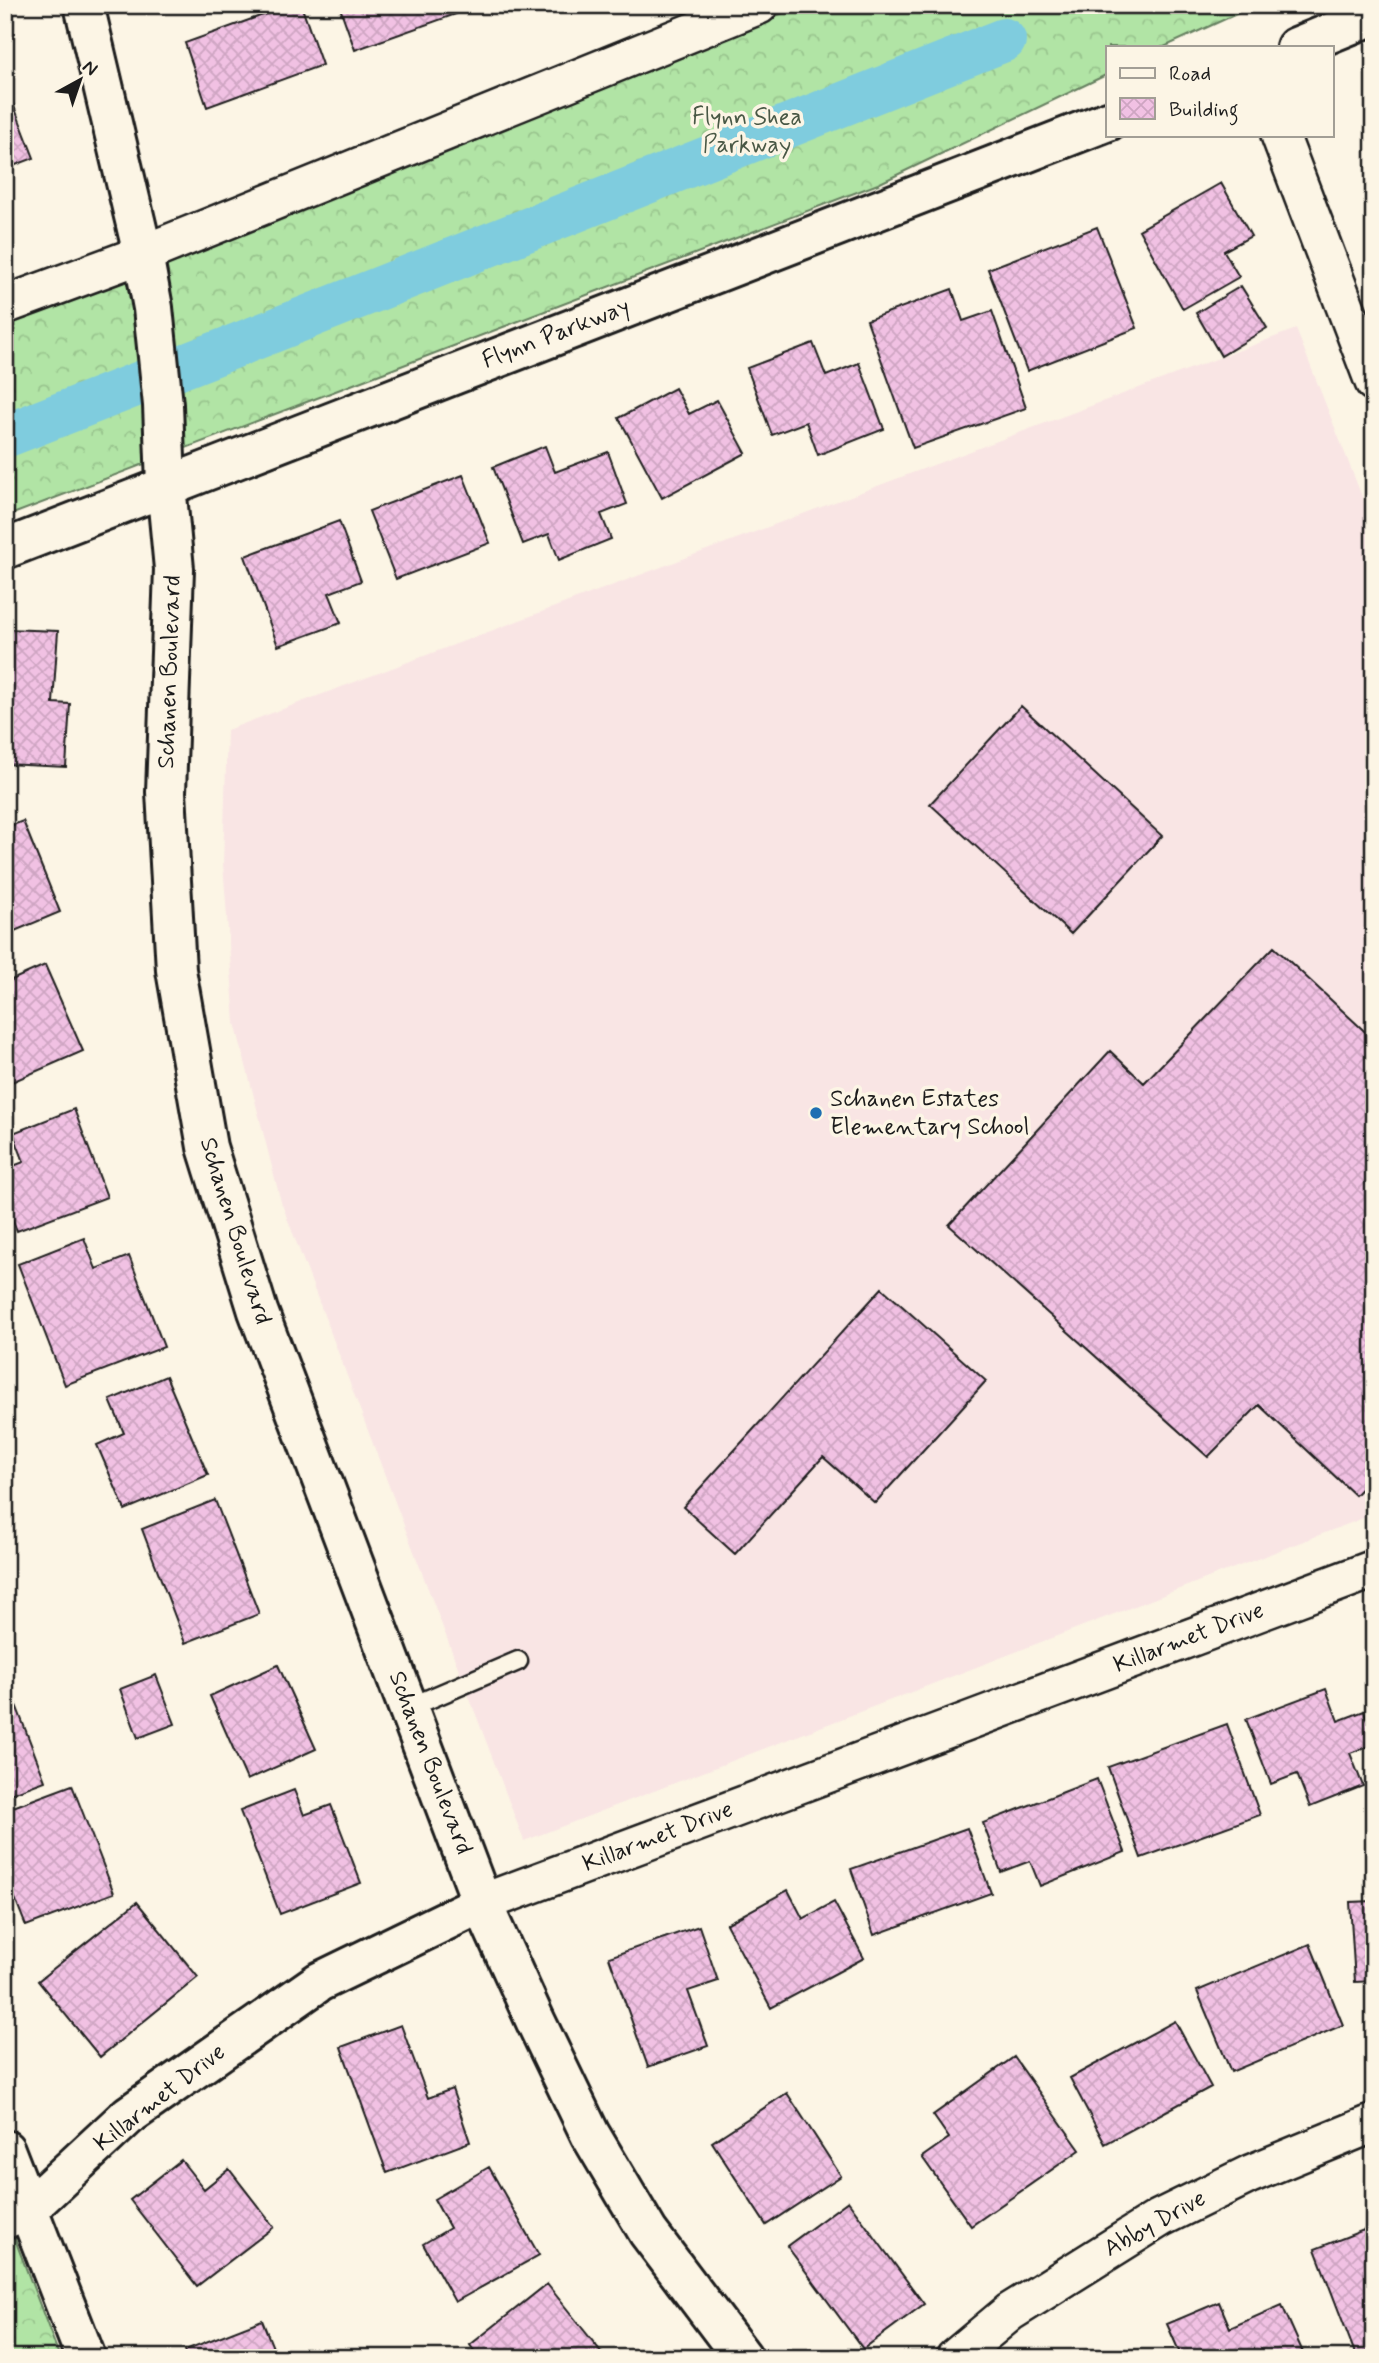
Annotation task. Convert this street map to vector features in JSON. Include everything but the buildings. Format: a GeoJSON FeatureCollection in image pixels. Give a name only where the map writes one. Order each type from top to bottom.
{"type":"FeatureCollection","features":[{"type":"Feature","properties":{"kind":"street","name":"Schanen Boulevard"},"geometry":{"type":"LineString","coordinates":[[84,5],[144,254],[153,308],[163,405],[166,485],[174,569],[166,792],[175,956],[207,1147],[258,1311],[482,1903],[590,2134],[648,2232],[743,2358]]}},
{"type":"Feature","properties":{"kind":"street"},"geometry":{"type":"LineString","coordinates":[[5,305],[144,254],[759,5]]}},
{"type":"Feature","properties":{"kind":"street"},"geometry":{"type":"LineString","coordinates":[[1298,46],[1374,15]]}},
{"type":"Feature","properties":{"kind":"street","name":"Flynn Parkway"},"geometry":{"type":"LineString","coordinates":[[5,549],[1106,122]]}},
{"type":"Feature","properties":{"kind":"street"},"geometry":{"type":"LineString","coordinates":[[1280,136],[1374,382]]}},
{"type":"Feature","properties":{"kind":"street","name":"Killarmet Drive"},"geometry":{"type":"LineString","coordinates":[[16,2214],[130,2115],[319,1982],[482,1903],[1374,1569]]}},
{"type":"Feature","properties":{"kind":"street","name":"Abby Drive"},"geometry":{"type":"LineString","coordinates":[[955,2358],[1010,2312],[1160,2218],[1250,2174],[1374,2123]]}},
{"type":"Feature","properties":{"kind":"street"},"geometry":{"type":"LineString","coordinates":[[5,2150],[16,2214],[86,2358]]}},
{"type":"Feature","properties":{"kind":"lane"},"geometry":{"type":"LineString","coordinates":[[408,1708],[518,1661]]}},
{"type":"Feature","properties":{"kind":"shaded area","name":"Schanen Estates Elementary School"},"geometry":{"type":"Polygon","coordinates":[[[1296,329],[1374,527],[1374,1514],[524,1841],[281,1202],[235,1023],[223,864],[227,730],[1296,329]]]}},
{"type":"Feature","properties":{"kind":"green space","name":"Flynn Shea Parkway"},"geometry":{"type":"Polygon","coordinates":[[[804,5],[1256,5],[1166,46],[1106,46],[1106,75],[878,184],[5,517],[5,311],[804,5]]]}},
{"type":"Feature","properties":{"kind":"green space"},"geometry":{"type":"Polygon","coordinates":[[[5,2213],[60,2358],[5,2358],[5,2213]]]}},
{"type":"Feature","properties":{"kind":"waterway"},"geometry":{"type":"LineString","coordinates":[[5,436],[1004,40]]}},
{"type":"Feature","properties":{"kind":"place","name":"Schanen Estates Elementary School"},"geometry":{"type":"Point","coordinates":[816,1113]}}]}
